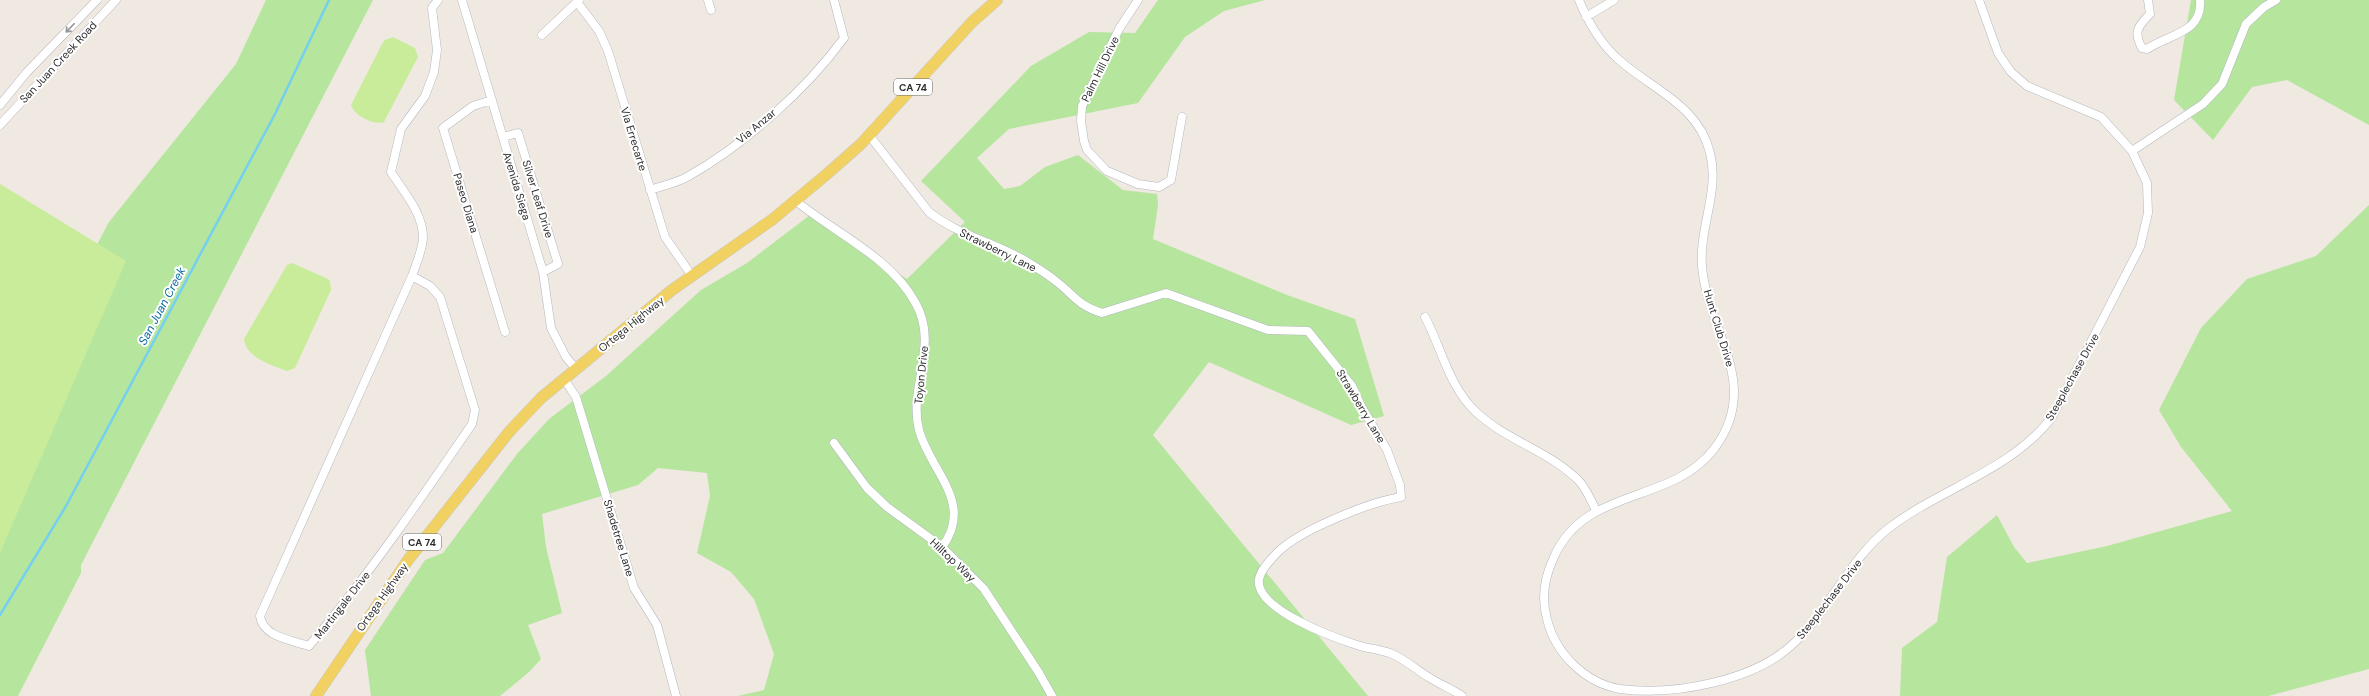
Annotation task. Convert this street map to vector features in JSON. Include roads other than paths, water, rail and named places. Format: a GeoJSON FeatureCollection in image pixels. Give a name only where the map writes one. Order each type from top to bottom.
{"type":"FeatureCollection","features":[{"type":"Feature","properties":{"kind":"main road","name":"Ortega Highway"},"geometry":{"type":"LineString","coordinates":[[316,696],[372,611],[446,510],[509,432],[541,398],[651,307],[796,201],[869,135],[972,22],[997,0]]}},
{"type":"Feature","properties":{"kind":"street","name":"San Juan Creek Road"},"geometry":{"type":"LineString","coordinates":[[0,105],[27,72],[97,0]]}},
{"type":"Feature","properties":{"kind":"street","name":"San Juan Creek Road"},"geometry":{"type":"LineString","coordinates":[[0,125],[116,0]]}},
{"type":"Feature","properties":{"kind":"street","name":"Martingale Drive"},"geometry":{"type":"LineString","coordinates":[[412,276],[430,286],[440,297],[475,410],[472,424],[421,499],[348,598],[309,646],[270,633],[264,629],[260,616],[412,276],[423,238],[421,222],[391,172],[401,129],[425,96],[434,72],[437,50],[432,8],[438,0]]}},
{"type":"Feature","properties":{"kind":"street","name":"Avenida Siega"},"geometry":{"type":"LineString","coordinates":[[462,0],[543,272],[551,328],[566,357],[576,368]]}},
{"type":"Feature","properties":{"kind":"street"},"geometry":{"type":"LineString","coordinates":[[708,0],[711,10]]}},
{"type":"Feature","properties":{"kind":"street","name":"Via Anzar"},"geometry":{"type":"LineString","coordinates":[[650,190],[686,178],[725,151],[767,119],[832,55],[844,38],[834,0]]}},
{"type":"Feature","properties":{"kind":"street","name":"Palm Hill Drive"},"geometry":{"type":"LineString","coordinates":[[1138,0],[1119,30],[1082,106],[1082,129],[1087,150],[1108,170],[1138,184],[1158,187],[1172,180],[1182,117]]}},
{"type":"Feature","properties":{"kind":"street","name":"Hunt Club Drive"},"geometry":{"type":"LineString","coordinates":[[1579,0],[1586,17],[1596,34],[1620,60],[1667,94],[1687,112],[1707,142],[1711,155],[1713,178],[1702,239],[1702,268],[1708,297],[1732,367],[1734,385],[1730,417],[1723,432],[1714,449],[1694,469],[1664,485],[1596,510],[1574,526],[1559,544],[1547,572],[1544,597],[1546,618],[1552,634],[1572,664],[1597,680],[1618,688],[1676,693]]}},
{"type":"Feature","properties":{"kind":"street"},"geometry":{"type":"LineString","coordinates":[[1586,17],[1614,0]]}},
{"type":"Feature","properties":{"kind":"street","name":"Steeplechase Drive"},"geometry":{"type":"LineString","coordinates":[[1676,693],[1721,681],[1772,660],[1793,645],[1814,621],[1864,554],[1886,530],[1928,502],[2005,460],[2039,435],[2052,417],[2140,247],[2148,213],[2147,183],[2132,151],[2101,117],[2028,86],[2011,72],[1998,53],[1979,0]]}},
{"type":"Feature","properties":{"kind":"street"},"geometry":{"type":"LineString","coordinates":[[2148,0],[2150,14],[2137,27],[2136,33],[2142,48],[2147,49],[2160,40],[2193,25],[2200,12],[2200,0]]}},
{"type":"Feature","properties":{"kind":"street"},"geometry":{"type":"LineString","coordinates":[[2132,151],[2203,104],[2222,84],[2246,24],[2264,7],[2276,0]]}},
{"type":"Feature","properties":{"kind":"street"},"geometry":{"type":"LineString","coordinates":[[542,35],[578,1]]}},
{"type":"Feature","properties":{"kind":"street","name":"Via Errecarte"},"geometry":{"type":"LineString","coordinates":[[578,1],[599,31],[608,51],[665,237],[692,276]]}},
{"type":"Feature","properties":{"kind":"street","name":"Paseo Diana"},"geometry":{"type":"LineString","coordinates":[[492,100],[473,106],[443,128],[506,332]]}},
{"type":"Feature","properties":{"kind":"street","name":"Silver Leaf Drive"},"geometry":{"type":"LineString","coordinates":[[503,137],[518,133],[558,264],[543,272]]}},
{"type":"Feature","properties":{"kind":"street","name":"Strawberry Lane"},"geometry":{"type":"LineString","coordinates":[[869,135],[919,201],[940,221],[1023,259],[1059,283],[1075,300],[1092,310],[1102,313],[1166,293],[1268,330],[1308,331],[1352,386],[1361,406],[1387,450],[1400,485],[1401,497],[1384,500],[1345,514],[1292,541],[1279,551],[1261,573],[1259,579],[1261,591],[1276,608],[1287,615],[1358,646],[1392,654],[1462,696]]}},
{"type":"Feature","properties":{"kind":"street","name":"Toyon Drive"},"geometry":{"type":"LineString","coordinates":[[796,201],[876,260],[898,280],[916,304],[922,322],[926,351],[917,399],[919,430],[948,486],[954,517],[950,536],[942,547]]}},
{"type":"Feature","properties":{"kind":"street"},"geometry":{"type":"LineString","coordinates":[[1425,317],[1455,387],[1476,412],[1507,435],[1551,458],[1580,482],[1596,510]]}},
{"type":"Feature","properties":{"kind":"street","name":"Shadetree Lane"},"geometry":{"type":"LineString","coordinates":[[564,379],[573,390],[579,404],[634,588],[657,625],[676,696]]}},
{"type":"Feature","properties":{"kind":"street","name":"Hilltop Way"},"geometry":{"type":"LineString","coordinates":[[834,443],[867,488],[887,507],[942,547],[984,589],[1039,673],[1052,696]]}},
{"type":"Feature","properties":{"kind":"waterway","name":"San Juan Creek"},"geometry":{"type":"LineString","coordinates":[[0,615],[66,506],[275,114],[329,0]]}}]}
